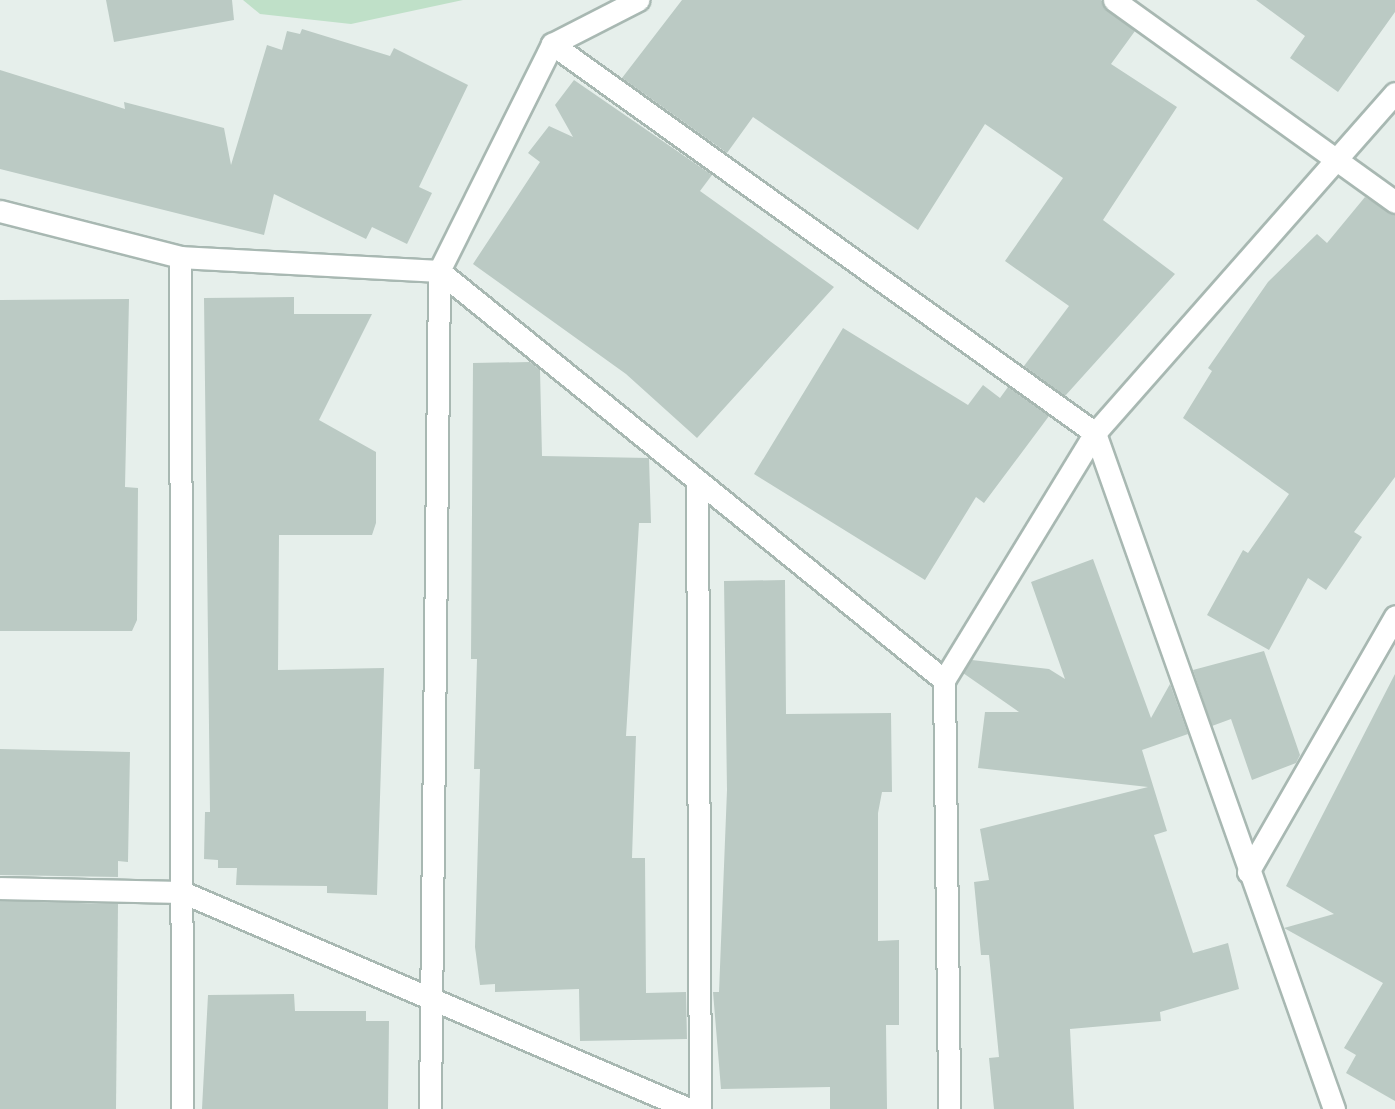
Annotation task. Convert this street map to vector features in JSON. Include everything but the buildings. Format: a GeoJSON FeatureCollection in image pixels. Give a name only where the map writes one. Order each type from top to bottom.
{"type":"FeatureCollection","features":[{"type":"Feature","properties":{"kind":"street"},"geometry":{"type":"LineString","coordinates":[[430,1109],[429,994],[439,271],[552,44],[638,0]]}},
{"type":"Feature","properties":{"kind":"street"},"geometry":{"type":"LineString","coordinates":[[1114,0],[1395,202]]}},
{"type":"Feature","properties":{"kind":"street"},"geometry":{"type":"LineString","coordinates":[[552,44],[1095,433],[1334,1109]]}},
{"type":"Feature","properties":{"kind":"street"},"geometry":{"type":"LineString","coordinates":[[949,1109],[944,680],[1095,433],[1395,93]]}},
{"type":"Feature","properties":{"kind":"street"},"geometry":{"type":"LineString","coordinates":[[0,211],[180,257],[439,271],[944,680]]}},
{"type":"Feature","properties":{"kind":"street"},"geometry":{"type":"LineString","coordinates":[[180,257],[183,892],[181,1109]]}},
{"type":"Feature","properties":{"kind":"street"},"geometry":{"type":"LineString","coordinates":[[697,481],[700,1109]]}},
{"type":"Feature","properties":{"kind":"street"},"geometry":{"type":"LineString","coordinates":[[1248,872],[1395,616]]}},
{"type":"Feature","properties":{"kind":"street"},"geometry":{"type":"LineString","coordinates":[[0,888],[183,892],[429,994],[689,1109]]}},
{"type":"Feature","properties":{"kind":"green space"},"geometry":{"type":"Polygon","coordinates":[[[243,0],[463,0],[351,24],[260,14],[243,0]]]}}]}
